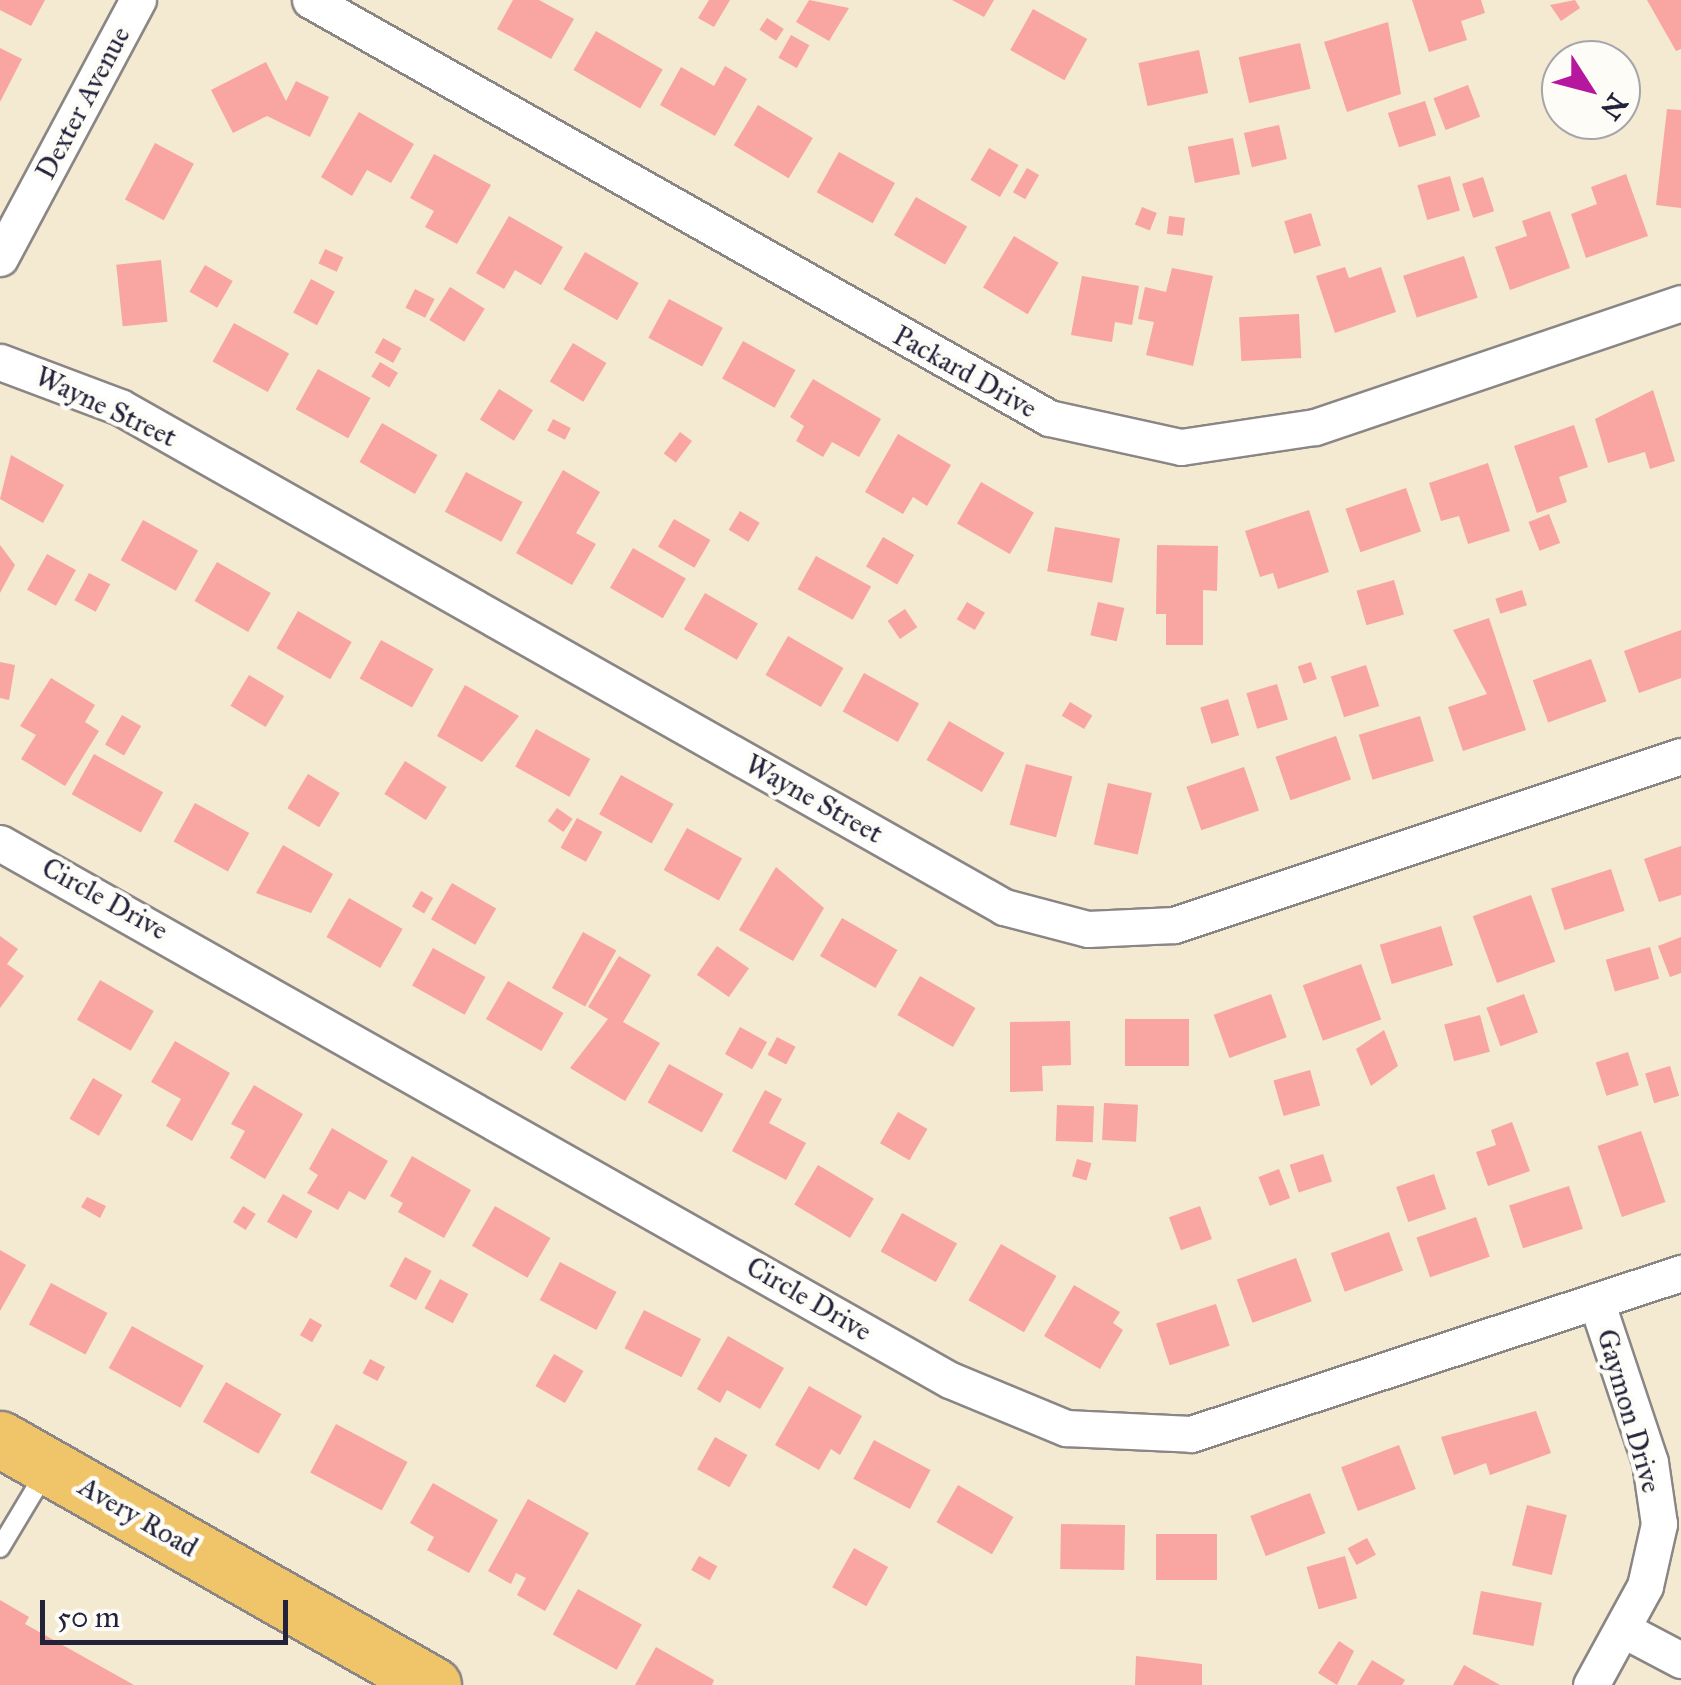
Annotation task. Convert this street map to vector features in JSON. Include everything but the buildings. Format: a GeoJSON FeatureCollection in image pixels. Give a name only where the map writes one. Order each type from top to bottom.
{"type":"FeatureCollection","features":[{"type":"Feature","properties":{"kind":"main road","name":"Avery Road"},"geometry":{"type":"LineString","coordinates":[[0,1439],[431,1685]]}},
{"type":"Feature","properties":{"kind":"street","name":"Dexter Avenue"},"geometry":{"type":"LineString","coordinates":[[0,258],[138,0]]}},
{"type":"Feature","properties":{"kind":"street","name":"Packard Drive"},"geometry":{"type":"LineString","coordinates":[[310,0],[1049,418],[1182,447],[1315,427],[1681,304]]}},
{"type":"Feature","properties":{"kind":"street","name":"Wayne Street"},"geometry":{"type":"LineString","coordinates":[[0,362],[120,407],[1004,906],[1088,930],[1174,925],[1681,756]]}},
{"type":"Feature","properties":{"kind":"street","name":"Circle Drive"},"geometry":{"type":"LineString","coordinates":[[0,844],[950,1380],[1066,1428],[1191,1434],[1681,1273]]}},
{"type":"Feature","properties":{"kind":"street","name":"Gaymon Drive"},"geometry":{"type":"LineString","coordinates":[[1591,1685],[1645,1586],[1659,1524],[1650,1462],[1596,1302]]}},
{"type":"Feature","properties":{"kind":"street"},"geometry":{"type":"LineString","coordinates":[[1622,1629],[1681,1660]]}},
{"type":"Feature","properties":{"kind":"lane"},"geometry":{"type":"LineString","coordinates":[[0,1548],[48,1466]]}}]}
